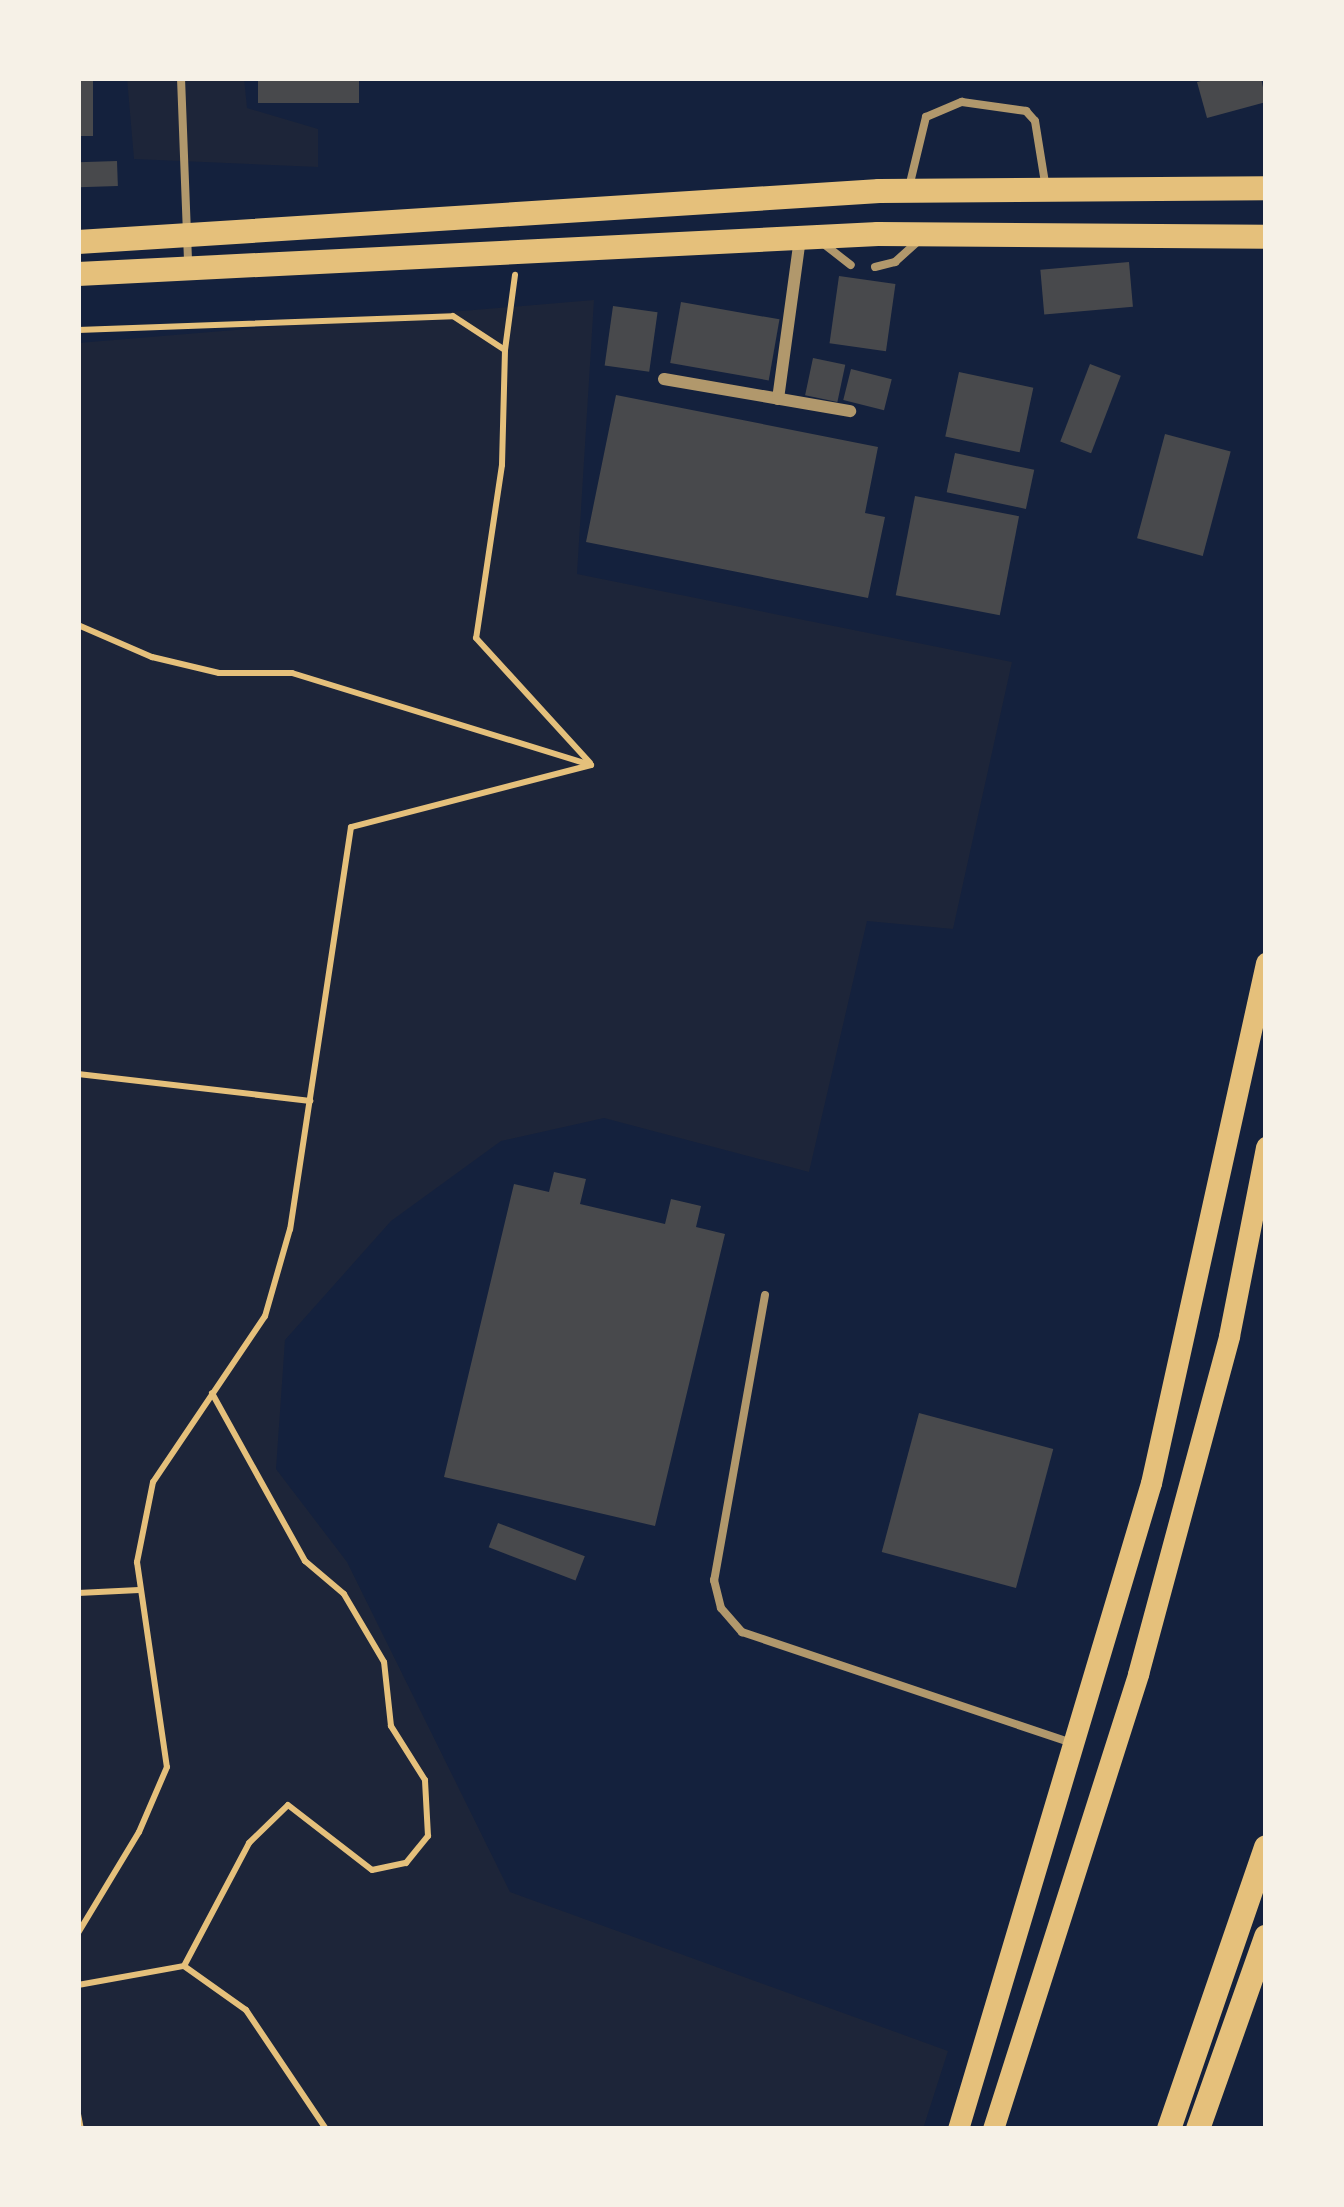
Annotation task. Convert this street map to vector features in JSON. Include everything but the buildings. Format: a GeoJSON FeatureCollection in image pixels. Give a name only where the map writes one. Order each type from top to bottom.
{"type":"FeatureCollection","features":[{"type":"Feature","properties":{"kind":"main road"},"geometry":{"type":"LineString","coordinates":[[78,242],[908,190],[1266,188]]}},
{"type":"Feature","properties":{"kind":"main road"},"geometry":{"type":"LineString","coordinates":[[78,274],[519,248],[808,237],[1266,237]]}},
{"type":"Feature","properties":{"kind":"main road"},"geometry":{"type":"LineString","coordinates":[[958,2129],[1151,1483],[1266,963]]}},
{"type":"Feature","properties":{"kind":"main road"},"geometry":{"type":"LineString","coordinates":[[993,2129],[1138,1674],[1229,1336],[1266,1147]]}},
{"type":"Feature","properties":{"kind":"main road"},"geometry":{"type":"LineString","coordinates":[[1169,2129],[1266,1846]]}},
{"type":"Feature","properties":{"kind":"main road"},"geometry":{"type":"LineString","coordinates":[[1198,2129],[1266,1937]]}},
{"type":"Feature","properties":{"kind":"street"},"geometry":{"type":"LineString","coordinates":[[778,399],[808,237]]}},
{"type":"Feature","properties":{"kind":"street"},"geometry":{"type":"LineString","coordinates":[[664,379],[850,411]]}},
{"type":"Feature","properties":{"kind":"lane"},"geometry":{"type":"LineString","coordinates":[[181,78],[184,238],[189,270]]}},
{"type":"Feature","properties":{"kind":"lane"},"geometry":{"type":"LineString","coordinates":[[908,190],[926,117],[962,102],[1026,111],[1039,136],[1046,189]]}},
{"type":"Feature","properties":{"kind":"lane"},"geometry":{"type":"LineString","coordinates":[[875,267],[908,254],[922,236]]}},
{"type":"Feature","properties":{"kind":"lane"},"geometry":{"type":"LineString","coordinates":[[808,237],[851,265]]}},
{"type":"Feature","properties":{"kind":"lane"},"geometry":{"type":"LineString","coordinates":[[765,1294],[714,1580],[722,1608],[742,1632],[1076,1744]]}},
{"type":"Feature","properties":{"kind":"path"},"geometry":{"type":"LineString","coordinates":[[519,248],[506,350],[502,465],[476,638],[591,764]]}},
{"type":"Feature","properties":{"kind":"path"},"geometry":{"type":"LineString","coordinates":[[78,330],[206,320],[453,316],[506,350]]}},
{"type":"Feature","properties":{"kind":"path"},"geometry":{"type":"LineString","coordinates":[[78,625],[152,657],[219,673],[292,673],[591,764]]}},
{"type":"Feature","properties":{"kind":"path"},"geometry":{"type":"LineString","coordinates":[[78,1933],[139,1832],[167,1767],[162,1694],[139,1590],[153,1482],[265,1316],[290,1228],[351,827],[591,764]]}},
{"type":"Feature","properties":{"kind":"path"},"geometry":{"type":"LineString","coordinates":[[78,1074],[310,1101]]}},
{"type":"Feature","properties":{"kind":"path"},"geometry":{"type":"LineString","coordinates":[[184,1966],[249,1843],[288,1805],[372,1870],[406,1863],[428,1836],[425,1780],[392,1726],[384,1662],[344,1594],[305,1561],[212,1393]]}},
{"type":"Feature","properties":{"kind":"path"},"geometry":{"type":"LineString","coordinates":[[78,1593],[139,1590]]}},
{"type":"Feature","properties":{"kind":"path"},"geometry":{"type":"LineString","coordinates":[[78,1985],[184,1966],[246,2010],[326,2129]]}},
{"type":"Feature","properties":{"kind":"path"},"geometry":{"type":"LineString","coordinates":[[78,2114],[81,2129]]}},
{"type":"Feature","properties":{"kind":"shaded area"},"geometry":{"type":"Polygon","coordinates":[[[127,78],[244,78],[247,108],[318,129],[318,167],[134,159],[127,78]]]}},
{"type":"Feature","properties":{"kind":"shaded area"},"geometry":{"type":"Polygon","coordinates":[[[594,300],[577,574],[1012,662],[953,929],[867,921],[809,1172],[604,1118],[501,1141],[391,1221],[285,1340],[276,1469],[347,1562],[510,1892],[948,2051],[923,2129],[78,2129],[78,343],[594,300]]]}}]}
